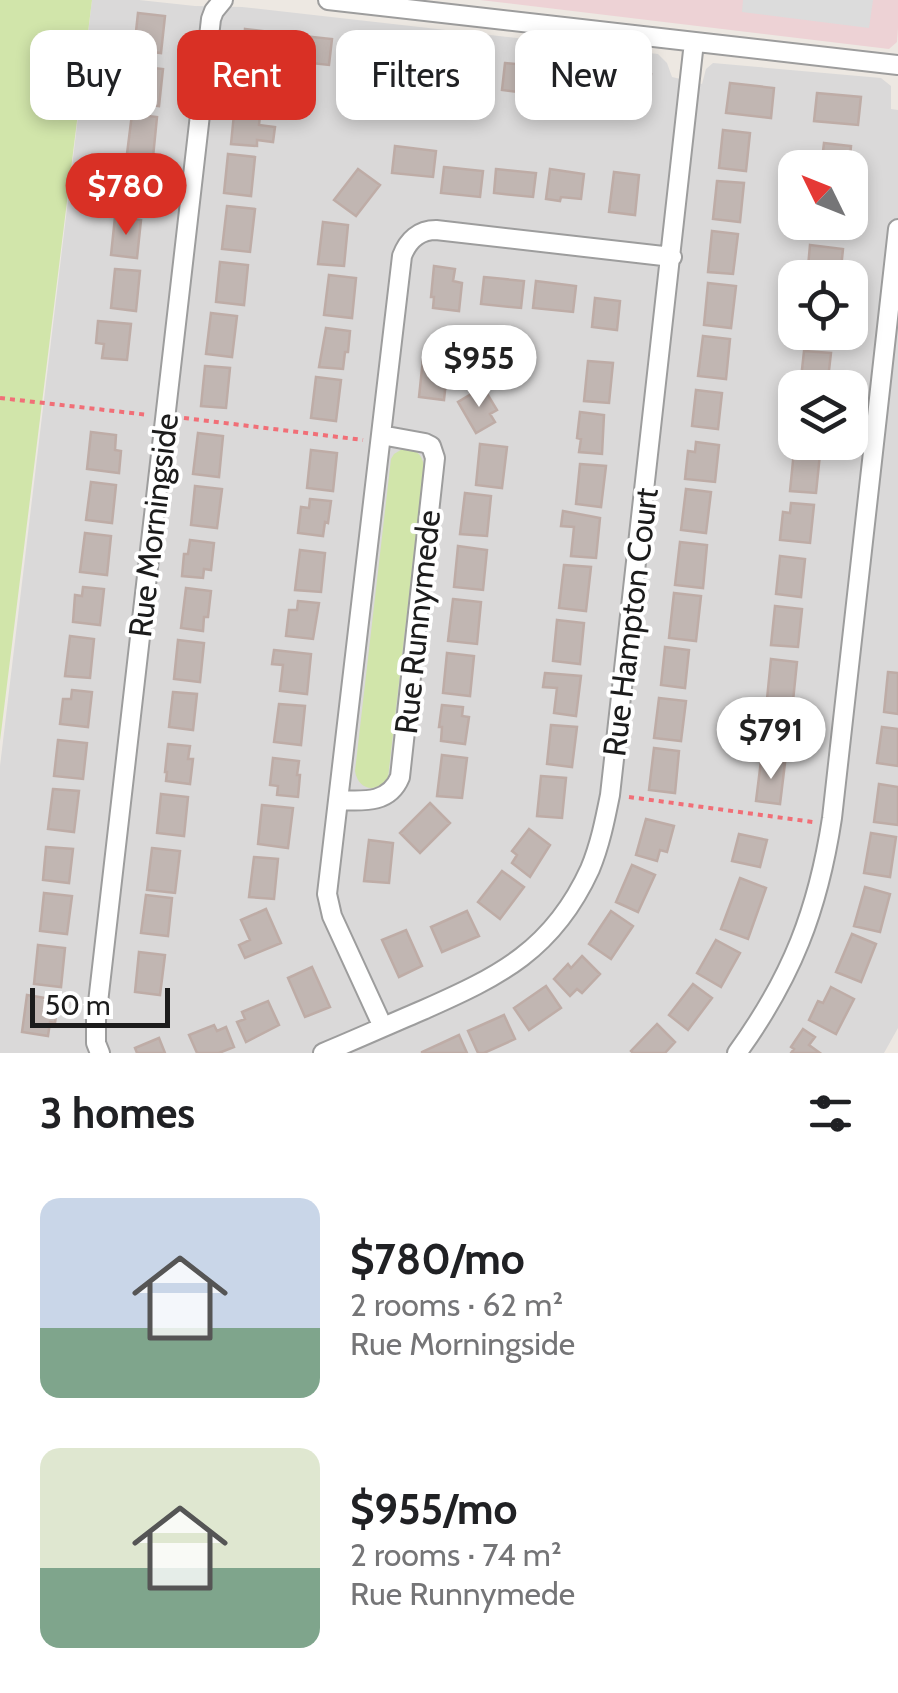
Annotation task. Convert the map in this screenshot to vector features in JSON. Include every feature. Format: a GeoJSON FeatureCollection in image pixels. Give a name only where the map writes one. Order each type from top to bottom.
{"type":"FeatureCollection","features":[{"type":"Feature","properties":{"kind":"street","name":"Rue Morningside"},"geometry":{"type":"LineString","coordinates":[[100,1053],[96,1020],[211,19],[223,0]]}},
{"type":"Feature","properties":{"kind":"street"},"geometry":{"type":"LineString","coordinates":[[328,0],[898,65]]}},
{"type":"Feature","properties":{"kind":"street","name":"Rue Hampton Court"},"geometry":{"type":"LineString","coordinates":[[324,1053],[478,986],[518,962],[565,913],[599,844],[610,795],[694,42]]}},
{"type":"Feature","properties":{"kind":"street"},"geometry":{"type":"LineString","coordinates":[[737,1053],[797,953],[826,860],[898,228]]}},
{"type":"Feature","properties":{"kind":"street","name":"Rue Runnymede"},"geometry":{"type":"LineString","coordinates":[[384,1027],[327,894],[373,438],[402,256],[411,240],[436,230],[672,258]]}},
{"type":"Feature","properties":{"kind":"street","name":"Rue Runnymede"},"geometry":{"type":"LineString","coordinates":[[338,800],[378,799],[396,787],[400,777],[435,458],[426,443],[373,438]]}},
{"type":"Feature","properties":{"kind":"path"},"geometry":{"type":"LineString","coordinates":[[0,398],[152,415]]}},
{"type":"Feature","properties":{"kind":"path"},"geometry":{"type":"LineString","coordinates":[[179,418],[373,438]]}},
{"type":"Feature","properties":{"kind":"path"},"geometry":{"type":"LineString","coordinates":[[610,795],[818,823]]}},
{"type":"Feature","properties":{"kind":"shaded area"},"geometry":{"type":"Polygon","coordinates":[[[92,0],[242,7],[446,30],[336,30],[336,120],[495,120],[495,36],[515,38],[515,120],[652,120],[652,53],[667,63],[672,77],[702,84],[706,69],[713,63],[881,78],[891,86],[891,109],[898,110],[898,1028],[884,1053],[0,1053],[0,766],[78,120],[157,120],[157,30],[88,30],[92,0]]]}},
{"type":"Feature","properties":{"kind":"shaded area"},"geometry":{"type":"Polygon","coordinates":[[[480,0],[898,0],[897,42],[889,49],[480,0]]]}},
{"type":"Feature","properties":{"kind":"shaded area"},"geometry":{"type":"Polygon","coordinates":[[[743,0],[873,0],[869,28],[742,12],[743,0]]]}},
{"type":"Feature","properties":{"kind":"green space"},"geometry":{"type":"Polygon","coordinates":[[[0,0],[92,0],[88,30],[30,30],[30,120],[77,120],[0,741],[0,0]]]}},
{"type":"Feature","properties":{"kind":"green space"},"geometry":{"type":"Polygon","coordinates":[[[404,448],[418,453],[424,466],[388,778],[368,788],[355,771],[391,459],[404,448]]]}},
{"type":"Feature","properties":{"kind":"building"},"geometry":{"type":"Polygon","coordinates":[[[138,13],[165,16],[161,53],[157,53],[157,30],[136,30],[138,13]]]}},
{"type":"Feature","properties":{"kind":"building"},"geometry":{"type":"Polygon","coordinates":[[[316,37],[332,39],[329,65],[316,64],[316,37]]]}},
{"type":"Feature","properties":{"kind":"building"},"geometry":{"type":"Polygon","coordinates":[[[505,63],[515,64],[515,92],[502,90],[505,63]]]}},
{"type":"Feature","properties":{"kind":"building"},"geometry":{"type":"Polygon","coordinates":[[[157,68],[163,69],[157,106],[157,68]]]}},
{"type":"Feature","properties":{"kind":"building"},"geometry":{"type":"Polygon","coordinates":[[[730,83],[774,88],[771,118],[726,113],[730,83]]]}},
{"type":"Feature","properties":{"kind":"building"},"geometry":{"type":"Polygon","coordinates":[[[817,93],[861,97],[858,125],[814,121],[817,93]]]}},
{"type":"Feature","properties":{"kind":"building"},"geometry":{"type":"Polygon","coordinates":[[[131,120],[157,120],[153,157],[127,154],[131,120]]]}},
{"type":"Feature","properties":{"kind":"building"},"geometry":{"type":"Polygon","coordinates":[[[233,120],[260,120],[259,125],[275,127],[273,142],[257,140],[257,146],[231,144],[233,120]]]}},
{"type":"Feature","properties":{"kind":"building"},"geometry":{"type":"Polygon","coordinates":[[[723,130],[750,133],[746,171],[719,168],[723,130]]]}},
{"type":"Feature","properties":{"kind":"building"},"geometry":{"type":"Polygon","coordinates":[[[824,143],[851,146],[851,150],[823,150],[824,143]]]}},
{"type":"Feature","properties":{"kind":"building"},"geometry":{"type":"Polygon","coordinates":[[[395,146],[436,151],[433,177],[392,173],[395,146]]]}},
{"type":"Feature","properties":{"kind":"building"},"geometry":{"type":"Polygon","coordinates":[[[228,154],[255,157],[251,196],[224,193],[228,154]]]}},
{"type":"Feature","properties":{"kind":"building"},"geometry":{"type":"Polygon","coordinates":[[[121,166],[148,168],[143,207],[117,204],[121,166]]]}},
{"type":"Feature","properties":{"kind":"building"},"geometry":{"type":"Polygon","coordinates":[[[444,167],[483,171],[480,197],[441,193],[444,167]]]}},
{"type":"Feature","properties":{"kind":"building"},"geometry":{"type":"Polygon","coordinates":[[[358,169],[380,185],[356,216],[334,200],[358,169]]]}},
{"type":"Feature","properties":{"kind":"building"},"geometry":{"type":"Polygon","coordinates":[[[496,169],[536,173],[533,197],[494,193],[496,169]]]}},
{"type":"Feature","properties":{"kind":"building"},"geometry":{"type":"Polygon","coordinates":[[[550,169],[584,174],[581,199],[546,199],[550,169]]]}},
{"type":"Feature","properties":{"kind":"building"},"geometry":{"type":"Polygon","coordinates":[[[614,172],[639,175],[635,215],[609,212],[614,172]]]}},
{"type":"Feature","properties":{"kind":"building"},"geometry":{"type":"Polygon","coordinates":[[[717,181],[744,183],[740,222],[713,219],[717,181]]]}},
{"type":"Feature","properties":{"kind":"building"},"geometry":{"type":"Polygon","coordinates":[[[227,206],[255,209],[250,252],[222,249],[227,206]]]}},
{"type":"Feature","properties":{"kind":"building"},"geometry":{"type":"Polygon","coordinates":[[[115,217],[141,220],[137,258],[111,255],[115,217]]]}},
{"type":"Feature","properties":{"kind":"building"},"geometry":{"type":"Polygon","coordinates":[[[323,222],[348,225],[344,266],[318,264],[323,222]]]}},
{"type":"Feature","properties":{"kind":"building"},"geometry":{"type":"Polygon","coordinates":[[[712,231],[738,234],[733,274],[708,272],[712,231]]]}},
{"type":"Feature","properties":{"kind":"building"},"geometry":{"type":"Polygon","coordinates":[[[810,245],[843,249],[842,260],[809,260],[810,245]]]}},
{"type":"Feature","properties":{"kind":"building"},"geometry":{"type":"Polygon","coordinates":[[[220,262],[248,265],[244,305],[216,302],[220,262]]]}},
{"type":"Feature","properties":{"kind":"building"},"geometry":{"type":"Polygon","coordinates":[[[434,266],[455,269],[453,281],[462,283],[459,311],[433,308],[434,266]]]}},
{"type":"Feature","properties":{"kind":"building"},"geometry":{"type":"Polygon","coordinates":[[[115,269],[140,271],[136,311],[111,308],[115,269]]]}},
{"type":"Feature","properties":{"kind":"building"},"geometry":{"type":"Polygon","coordinates":[[[329,275],[356,278],[352,318],[324,315],[329,275]]]}},
{"type":"Feature","properties":{"kind":"building"},"geometry":{"type":"Polygon","coordinates":[[[484,277],[524,281],[521,308],[481,304],[484,277]]]}},
{"type":"Feature","properties":{"kind":"building"},"geometry":{"type":"Polygon","coordinates":[[[536,281],[576,286],[573,312],[533,308],[536,281]]]}},
{"type":"Feature","properties":{"kind":"building"},"geometry":{"type":"Polygon","coordinates":[[[708,283],[736,286],[731,328],[704,325],[708,283]]]}},
{"type":"Feature","properties":{"kind":"building"},"geometry":{"type":"Polygon","coordinates":[[[595,298],[620,301],[617,330],[592,327],[595,298]]]}},
{"type":"Feature","properties":{"kind":"building"},"geometry":{"type":"Polygon","coordinates":[[[211,313],[237,316],[232,357],[206,354],[211,313]]]}},
{"type":"Feature","properties":{"kind":"building"},"geometry":{"type":"Polygon","coordinates":[[[98,321],[131,324],[127,360],[102,358],[104,344],[96,343],[98,321]]]}},
{"type":"Feature","properties":{"kind":"building"},"geometry":{"type":"Polygon","coordinates":[[[326,328],[350,331],[343,369],[319,367],[326,328]]]}},
{"type":"Feature","properties":{"kind":"building"},"geometry":{"type":"Polygon","coordinates":[[[703,336],[730,339],[726,379],[698,376],[703,336]]]}},
{"type":"Feature","properties":{"kind":"building"},"geometry":{"type":"Polygon","coordinates":[[[804,351],[831,353],[829,370],[802,370],[804,351]]]}},
{"type":"Feature","properties":{"kind":"building"},"geometry":{"type":"Polygon","coordinates":[[[423,359],[448,362],[444,400],[419,397],[423,359]]]}},
{"type":"Feature","properties":{"kind":"building"},"geometry":{"type":"Polygon","coordinates":[[[588,361],[613,363],[609,403],[584,401],[588,361]]]}},
{"type":"Feature","properties":{"kind":"building"},"geometry":{"type":"Polygon","coordinates":[[[205,366],[230,368],[226,408],[201,406],[205,366]]]}},
{"type":"Feature","properties":{"kind":"building"},"geometry":{"type":"Polygon","coordinates":[[[316,377],[341,380],[336,421],[311,418],[316,377]]]}},
{"type":"Feature","properties":{"kind":"building"},"geometry":{"type":"Polygon","coordinates":[[[483,387],[497,410],[490,414],[495,422],[476,433],[458,402],[483,387]]]}},
{"type":"Feature","properties":{"kind":"building"},"geometry":{"type":"Polygon","coordinates":[[[696,390],[722,393],[718,429],[692,426],[696,390]]]}},
{"type":"Feature","properties":{"kind":"building"},"geometry":{"type":"Polygon","coordinates":[[[580,412],[604,415],[602,454],[579,452],[580,412]]]}},
{"type":"Feature","properties":{"kind":"building"},"geometry":{"type":"Polygon","coordinates":[[[91,432],[116,435],[115,450],[121,451],[119,473],[87,469],[91,432]]]}},
{"type":"Feature","properties":{"kind":"building"},"geometry":{"type":"Polygon","coordinates":[[[198,433],[223,436],[219,477],[193,474],[198,433]]]}},
{"type":"Feature","properties":{"kind":"building"},"geometry":{"type":"Polygon","coordinates":[[[696,442],[719,445],[715,482],[685,479],[688,451],[695,452],[696,442]]]}},
{"type":"Feature","properties":{"kind":"building"},"geometry":{"type":"Polygon","coordinates":[[[480,444],[507,447],[502,488],[476,485],[480,444]]]}},
{"type":"Feature","properties":{"kind":"building"},"geometry":{"type":"Polygon","coordinates":[[[311,450],[337,453],[333,491],[307,488],[311,450]]]}},
{"type":"Feature","properties":{"kind":"building"},"geometry":{"type":"Polygon","coordinates":[[[793,460],[819,460],[816,493],[790,491],[793,460]]]}},
{"type":"Feature","properties":{"kind":"building"},"geometry":{"type":"Polygon","coordinates":[[[580,464],[606,466],[601,507],[576,504],[580,464]]]}},
{"type":"Feature","properties":{"kind":"building"},"geometry":{"type":"Polygon","coordinates":[[[91,482],[116,485],[112,523],[86,520],[91,482]]]}},
{"type":"Feature","properties":{"kind":"building"},"geometry":{"type":"Polygon","coordinates":[[[195,486],[222,489],[217,528],[191,525],[195,486]]]}},
{"type":"Feature","properties":{"kind":"building"},"geometry":{"type":"Polygon","coordinates":[[[686,489],[711,492],[706,533],[681,530],[686,489]]]}},
{"type":"Feature","properties":{"kind":"building"},"geometry":{"type":"Polygon","coordinates":[[[465,493],[491,496],[487,536],[460,534],[465,493]]]}},
{"type":"Feature","properties":{"kind":"building"},"geometry":{"type":"Polygon","coordinates":[[[310,499],[331,501],[323,536],[298,533],[301,507],[309,508],[310,499]]]}},
{"type":"Feature","properties":{"kind":"building"},"geometry":{"type":"Polygon","coordinates":[[[791,503],[814,505],[810,543],[780,540],[783,512],[790,513],[791,503]]]}},
{"type":"Feature","properties":{"kind":"building"},"geometry":{"type":"Polygon","coordinates":[[[563,511],[600,518],[596,558],[571,556],[574,527],[561,526],[563,511]]]}},
{"type":"Feature","properties":{"kind":"building"},"geometry":{"type":"Polygon","coordinates":[[[85,533],[111,536],[107,575],[80,572],[85,533]]]}},
{"type":"Feature","properties":{"kind":"building"},"geometry":{"type":"Polygon","coordinates":[[[190,540],[214,543],[211,570],[204,569],[203,578],[182,576],[190,540]]]}},
{"type":"Feature","properties":{"kind":"building"},"geometry":{"type":"Polygon","coordinates":[[[680,542],[707,545],[703,588],[675,585],[680,542]]]}},
{"type":"Feature","properties":{"kind":"building"},"geometry":{"type":"Polygon","coordinates":[[[458,546],[487,550],[483,590],[454,587],[458,546]]]}},
{"type":"Feature","properties":{"kind":"building"},"geometry":{"type":"Polygon","coordinates":[[[300,550],[325,553],[321,592],[295,590],[300,550]]]}},
{"type":"Feature","properties":{"kind":"building"},"geometry":{"type":"Polygon","coordinates":[[[780,556],[805,559],[801,597],[776,594],[780,556]]]}},
{"type":"Feature","properties":{"kind":"building"},"geometry":{"type":"Polygon","coordinates":[[[564,565],[591,567],[586,611],[559,608],[564,565]]]}},
{"type":"Feature","properties":{"kind":"building"},"geometry":{"type":"Polygon","coordinates":[[[83,587],[104,589],[100,625],[73,622],[75,595],[82,596],[83,587]]]}},
{"type":"Feature","properties":{"kind":"building"},"geometry":{"type":"Polygon","coordinates":[[[186,588],[211,591],[203,631],[181,628],[186,588]]]}},
{"type":"Feature","properties":{"kind":"building"},"geometry":{"type":"Polygon","coordinates":[[[674,593],[701,596],[696,641],[669,638],[674,593]]]}},
{"type":"Feature","properties":{"kind":"building"},"geometry":{"type":"Polygon","coordinates":[[[453,599],[481,602],[477,644],[448,641],[453,599]]]}},
{"type":"Feature","properties":{"kind":"building"},"geometry":{"type":"Polygon","coordinates":[[[298,601],[319,603],[313,639],[286,636],[289,610],[297,610],[298,601]]]}},
{"type":"Feature","properties":{"kind":"building"},"geometry":{"type":"Polygon","coordinates":[[[775,606],[802,609],[798,647],[771,645],[775,606]]]}},
{"type":"Feature","properties":{"kind":"building"},"geometry":{"type":"Polygon","coordinates":[[[557,620],[584,623],[580,664],[553,661],[557,620]]]}},
{"type":"Feature","properties":{"kind":"building"},"geometry":{"type":"Polygon","coordinates":[[[70,636],[94,639],[90,678],[65,676],[70,636]]]}},
{"type":"Feature","properties":{"kind":"building"},"geometry":{"type":"Polygon","coordinates":[[[178,640],[204,643],[200,682],[174,679],[178,640]]]}},
{"type":"Feature","properties":{"kind":"building"},"geometry":{"type":"Polygon","coordinates":[[[665,647],[689,650],[685,688],[661,685],[665,647]]]}},
{"type":"Feature","properties":{"kind":"building"},"geometry":{"type":"Polygon","coordinates":[[[274,650],[311,654],[307,694],[280,691],[283,665],[272,664],[274,650]]]}},
{"type":"Feature","properties":{"kind":"building"},"geometry":{"type":"Polygon","coordinates":[[[447,653],[474,656],[470,696],[443,693],[447,653]]]}},
{"type":"Feature","properties":{"kind":"building"},"geometry":{"type":"Polygon","coordinates":[[[771,659],[797,662],[793,701],[767,699],[771,659]]]}},
{"type":"Feature","properties":{"kind":"building"},"geometry":{"type":"Polygon","coordinates":[[[888,672],[898,673],[898,714],[884,712],[888,672]]]}},
{"type":"Feature","properties":{"kind":"building"},"geometry":{"type":"Polygon","coordinates":[[[545,673],[581,676],[576,716],[554,713],[557,688],[543,687],[545,673]]]}},
{"type":"Feature","properties":{"kind":"building"},"geometry":{"type":"Polygon","coordinates":[[[72,690],[92,692],[88,727],[60,724],[63,699],[71,699],[72,690]]]}},
{"type":"Feature","properties":{"kind":"building"},"geometry":{"type":"Polygon","coordinates":[[[173,692],[197,694],[193,730],[169,727],[173,692]]]}},
{"type":"Feature","properties":{"kind":"building"},"geometry":{"type":"Polygon","coordinates":[[[659,698],[686,701],[681,741],[654,738],[659,698]]]}},
{"type":"Feature","properties":{"kind":"building"},"geometry":{"type":"Polygon","coordinates":[[[279,704],[305,706],[301,745],[274,742],[279,704]]]}},
{"type":"Feature","properties":{"kind":"building"},"geometry":{"type":"Polygon","coordinates":[[[442,705],[463,707],[462,716],[469,717],[465,744],[441,741],[442,705]]]}},
{"type":"Feature","properties":{"kind":"building"},"geometry":{"type":"Polygon","coordinates":[[[766,709],[793,712],[788,752],[762,749],[766,709]]]}},
{"type":"Feature","properties":{"kind":"building"},"geometry":{"type":"Polygon","coordinates":[[[551,725],[577,727],[572,767],[547,764],[551,725]]]}},
{"type":"Feature","properties":{"kind":"building"},"geometry":{"type":"Polygon","coordinates":[[[882,727],[898,729],[898,766],[877,763],[882,727]]]}},
{"type":"Feature","properties":{"kind":"building"},"geometry":{"type":"Polygon","coordinates":[[[58,740],[87,743],[83,779],[54,776],[58,740]]]}},
{"type":"Feature","properties":{"kind":"building"},"geometry":{"type":"Polygon","coordinates":[[[168,744],[190,746],[190,784],[166,781],[168,744]]]}},
{"type":"Feature","properties":{"kind":"building"},"geometry":{"type":"Polygon","coordinates":[[[654,748],[679,751],[675,793],[649,790],[654,748]]]}},
{"type":"Feature","properties":{"kind":"building"},"geometry":{"type":"Polygon","coordinates":[[[442,755],[467,758],[462,798],[437,796],[442,755]]]}},
{"type":"Feature","properties":{"kind":"building"},"geometry":{"type":"Polygon","coordinates":[[[273,758],[299,761],[298,797],[277,795],[278,786],[270,785],[273,758]]]}},
{"type":"Feature","properties":{"kind":"building"},"geometry":{"type":"Polygon","coordinates":[[[761,761],[785,763],[780,804],[756,801],[761,761]]]}},
{"type":"Feature","properties":{"kind":"building"},"geometry":{"type":"Polygon","coordinates":[[[541,776],[566,778],[562,818],[537,816],[541,776]]]}},
{"type":"Feature","properties":{"kind":"building"},"geometry":{"type":"Polygon","coordinates":[[[879,784],[898,787],[898,825],[874,822],[879,784]]]}},
{"type":"Feature","properties":{"kind":"building"},"geometry":{"type":"Polygon","coordinates":[[[53,789],[79,791],[74,832],[48,829],[53,789]]]}},
{"type":"Feature","properties":{"kind":"building"},"geometry":{"type":"Polygon","coordinates":[[[161,794],[188,797],[184,836],[157,833],[161,794]]]}},
{"type":"Feature","properties":{"kind":"building"},"geometry":{"type":"Polygon","coordinates":[[[430,803],[450,823],[420,853],[400,833],[430,803]]]}},
{"type":"Feature","properties":{"kind":"building"},"geometry":{"type":"Polygon","coordinates":[[[262,805],[293,808],[288,848],[258,844],[262,805]]]}},
{"type":"Feature","properties":{"kind":"building"},"geometry":{"type":"Polygon","coordinates":[[[646,819],[674,826],[667,852],[660,850],[657,861],[636,855],[646,819]]]}},
{"type":"Feature","properties":{"kind":"building"},"geometry":{"type":"Polygon","coordinates":[[[529,829],[550,845],[530,877],[512,863],[517,855],[512,851],[529,829]]]}},
{"type":"Feature","properties":{"kind":"building"},"geometry":{"type":"Polygon","coordinates":[[[871,833],[896,837],[890,877],[864,873],[871,833]]]}},
{"type":"Feature","properties":{"kind":"building"},"geometry":{"type":"Polygon","coordinates":[[[739,834],[767,840],[760,867],[732,861],[739,834]]]}},
{"type":"Feature","properties":{"kind":"building"},"geometry":{"type":"Polygon","coordinates":[[[369,840],[393,843],[389,883],[364,881],[369,840]]]}},
{"type":"Feature","properties":{"kind":"building"},"geometry":{"type":"Polygon","coordinates":[[[46,847],[73,849],[69,883],[43,880],[46,847]]]}},
{"type":"Feature","properties":{"kind":"building"},"geometry":{"type":"Polygon","coordinates":[[[152,848],[180,851],[175,893],[147,890],[152,848]]]}},
{"type":"Feature","properties":{"kind":"building"},"geometry":{"type":"Polygon","coordinates":[[[254,857],[278,859],[274,899],[249,897],[254,857]]]}},
{"type":"Feature","properties":{"kind":"building"},"geometry":{"type":"Polygon","coordinates":[[[632,865],[655,875],[638,912],[616,902],[632,865]]]}},
{"type":"Feature","properties":{"kind":"building"},"geometry":{"type":"Polygon","coordinates":[[[502,871],[524,887],[500,919],[478,902],[502,871]]]}},
{"type":"Feature","properties":{"kind":"building"},"geometry":{"type":"Polygon","coordinates":[[[740,878],[766,888],[748,939],[721,929],[740,878]]]}},
{"type":"Feature","properties":{"kind":"building"},"geometry":{"type":"Polygon","coordinates":[[[865,887],[890,894],[880,932],[854,926],[865,887]]]}},
{"type":"Feature","properties":{"kind":"building"},"geometry":{"type":"Polygon","coordinates":[[[44,893],[72,896],[67,934],[40,931],[44,893]]]}},
{"type":"Feature","properties":{"kind":"building"},"geometry":{"type":"Polygon","coordinates":[[[146,895],[172,898],[168,936],[141,933],[146,895]]]}},
{"type":"Feature","properties":{"kind":"building"},"geometry":{"type":"Polygon","coordinates":[[[266,909],[281,943],[245,958],[239,945],[250,940],[241,920],[266,909]]]}},
{"type":"Feature","properties":{"kind":"building"},"geometry":{"type":"Polygon","coordinates":[[[467,911],[479,936],[442,952],[431,927],[467,911]]]}},
{"type":"Feature","properties":{"kind":"building"},"geometry":{"type":"Polygon","coordinates":[[[611,911],[633,926],[611,959],[589,944],[611,911]]]}},
{"type":"Feature","properties":{"kind":"building"},"geometry":{"type":"Polygon","coordinates":[[[406,930],[422,966],[399,977],[382,940],[406,930]]]}},
{"type":"Feature","properties":{"kind":"building"},"geometry":{"type":"Polygon","coordinates":[[[852,934],[876,944],[861,982],[836,972],[852,934]]]}},
{"type":"Feature","properties":{"kind":"building"},"geometry":{"type":"Polygon","coordinates":[[[716,940],[740,953],[721,987],[697,973],[716,940]]]}},
{"type":"Feature","properties":{"kind":"building"},"geometry":{"type":"Polygon","coordinates":[[[38,945],[65,948],[61,987],[34,984],[38,945]]]}},
{"type":"Feature","properties":{"kind":"building"},"geometry":{"type":"Polygon","coordinates":[[[139,952],[165,955],[160,995],[135,992],[139,952]]]}},
{"type":"Feature","properties":{"kind":"building"},"geometry":{"type":"Polygon","coordinates":[[[582,956],[600,974],[582,993],[577,989],[570,996],[554,979],[582,956]]]}},
{"type":"Feature","properties":{"kind":"building"},"geometry":{"type":"Polygon","coordinates":[[[312,967],[330,1007],[305,1017],[288,978],[312,967]]]}},
{"type":"Feature","properties":{"kind":"building"},"geometry":{"type":"Polygon","coordinates":[[[693,984],[712,998],[688,1030],[669,1015],[693,984]]]}},
{"type":"Feature","properties":{"kind":"building"},"geometry":{"type":"Polygon","coordinates":[[[546,986],[561,1008],[529,1030],[514,1008],[546,986]]]}},
{"type":"Feature","properties":{"kind":"building"},"geometry":{"type":"Polygon","coordinates":[[[831,987],[854,999],[836,1034],[809,1020],[818,1001],[823,1003],[831,987]]]}},
{"type":"Feature","properties":{"kind":"building"},"geometry":{"type":"Polygon","coordinates":[[[27,995],[58,1000],[55,1023],[50,1022],[48,1036],[22,1032],[27,995]]]}},
{"type":"Feature","properties":{"kind":"building"},"geometry":{"type":"Polygon","coordinates":[[[268,1001],[279,1025],[246,1042],[237,1022],[245,1019],[242,1012],[268,1001]]]}},
{"type":"Feature","properties":{"kind":"building"},"geometry":{"type":"Polygon","coordinates":[[[504,1015],[515,1039],[478,1053],[468,1031],[504,1015]]]}},
{"type":"Feature","properties":{"kind":"building"},"geometry":{"type":"Polygon","coordinates":[[[657,1024],[675,1042],[665,1053],[633,1053],[631,1051],[657,1024]]]}},
{"type":"Feature","properties":{"kind":"building"},"geometry":{"type":"Polygon","coordinates":[[[214,1025],[217,1031],[226,1027],[234,1047],[219,1053],[197,1053],[189,1035],[214,1025]]]}},
{"type":"Feature","properties":{"kind":"building"},"geometry":{"type":"Polygon","coordinates":[[[803,1029],[815,1037],[809,1045],[820,1053],[791,1053],[803,1029]]]}},
{"type":"Feature","properties":{"kind":"building"},"geometry":{"type":"Polygon","coordinates":[[[459,1035],[467,1053],[422,1053],[422,1052],[459,1035]]]}},
{"type":"Feature","properties":{"kind":"building"},"geometry":{"type":"Polygon","coordinates":[[[159,1038],[165,1053],[137,1053],[135,1048],[159,1038]]]}}]}
